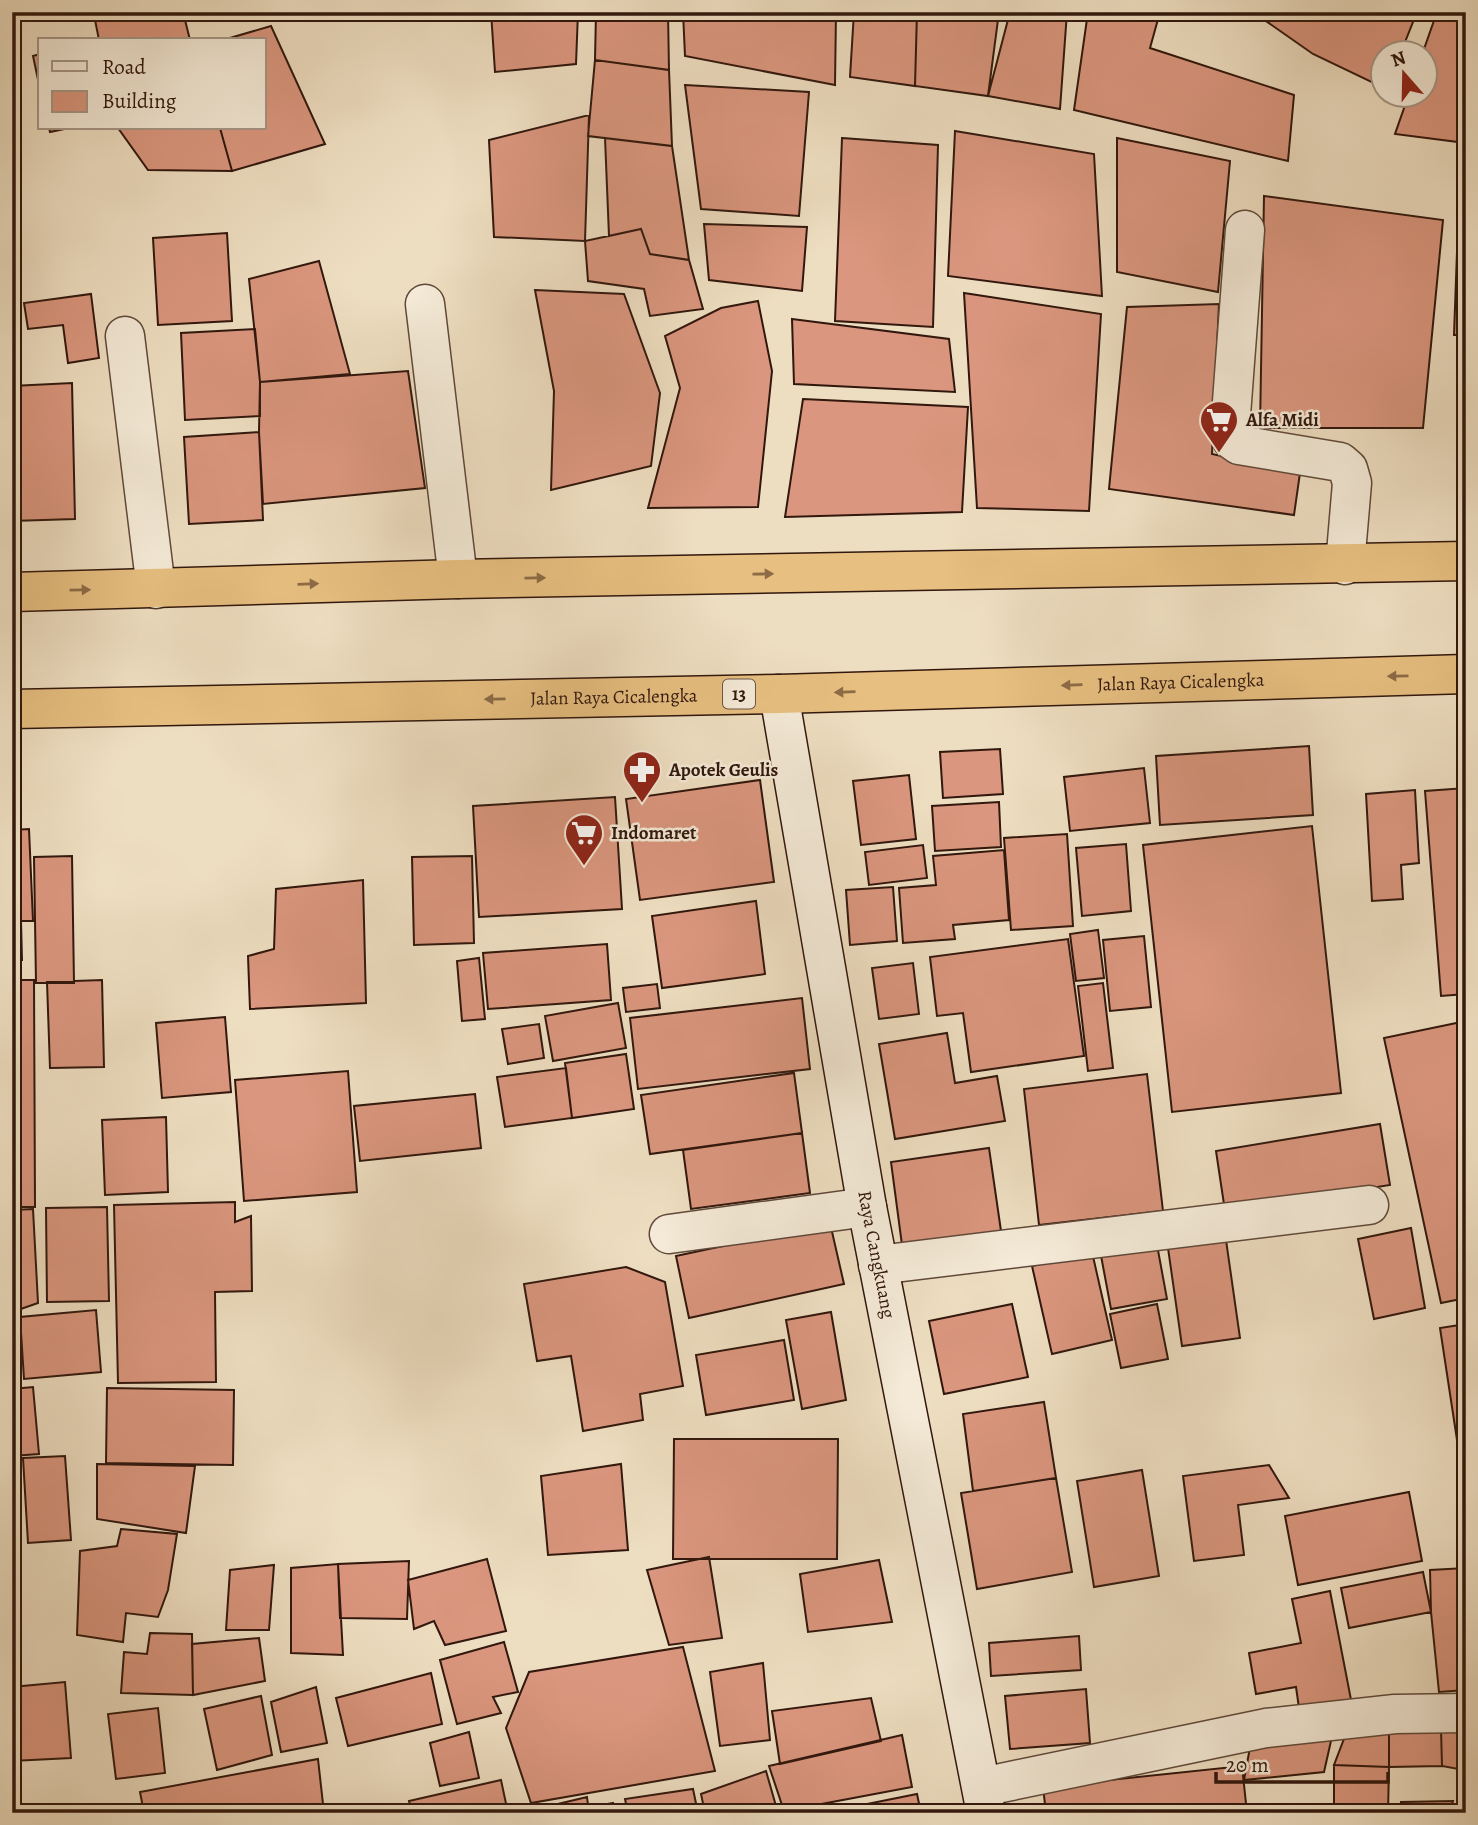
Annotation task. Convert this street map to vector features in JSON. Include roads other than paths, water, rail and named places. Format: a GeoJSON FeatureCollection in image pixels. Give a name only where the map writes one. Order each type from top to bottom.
{"type":"FeatureCollection","features":[{"type":"Feature","properties":{"kind":"highway"},"geometry":{"type":"LineString","coordinates":[[12,592],[458,579],[1466,561]]}},
{"type":"Feature","properties":{"kind":"highway","name":"Jalan Raya Cicalengka"},"geometry":{"type":"LineString","coordinates":[[12,709],[779,694],[1466,674]]}},
{"type":"Feature","properties":{"kind":"street"},"geometry":{"type":"LineString","coordinates":[[1245,230],[1230,428],[1232,440],[1239,445],[1340,462],[1349,469],[1352,483],[1345,565]]}},
{"type":"Feature","properties":{"kind":"street"},"geometry":{"type":"LineString","coordinates":[[425,304],[458,579]]}},
{"type":"Feature","properties":{"kind":"street"},"geometry":{"type":"LineString","coordinates":[[125,336],[156,589]]}},
{"type":"Feature","properties":{"kind":"street","name":"Raya Cangkuang"},"geometry":{"type":"LineString","coordinates":[[779,694],[867,1207],[984,1800]]}},
{"type":"Feature","properties":{"kind":"street"},"geometry":{"type":"LineString","coordinates":[[878,1265],[1369,1205]]}},
{"type":"Feature","properties":{"kind":"street"},"geometry":{"type":"LineString","coordinates":[[668,1234],[867,1207]]}},
{"type":"Feature","properties":{"kind":"street"},"geometry":{"type":"LineString","coordinates":[[984,1800],[1266,1728],[1395,1714],[1466,1713]]}},
{"type":"Feature","properties":{"kind":"place","name":"Alfa Midi"},"geometry":{"type":"Point","coordinates":[1219,454]}},
{"type":"Feature","properties":{"kind":"place","name":"Apotek Geulis"},"geometry":{"type":"Point","coordinates":[642,804]}},
{"type":"Feature","properties":{"kind":"place","name":"Indomaret"},"geometry":{"type":"Point","coordinates":[584,867]}}]}
